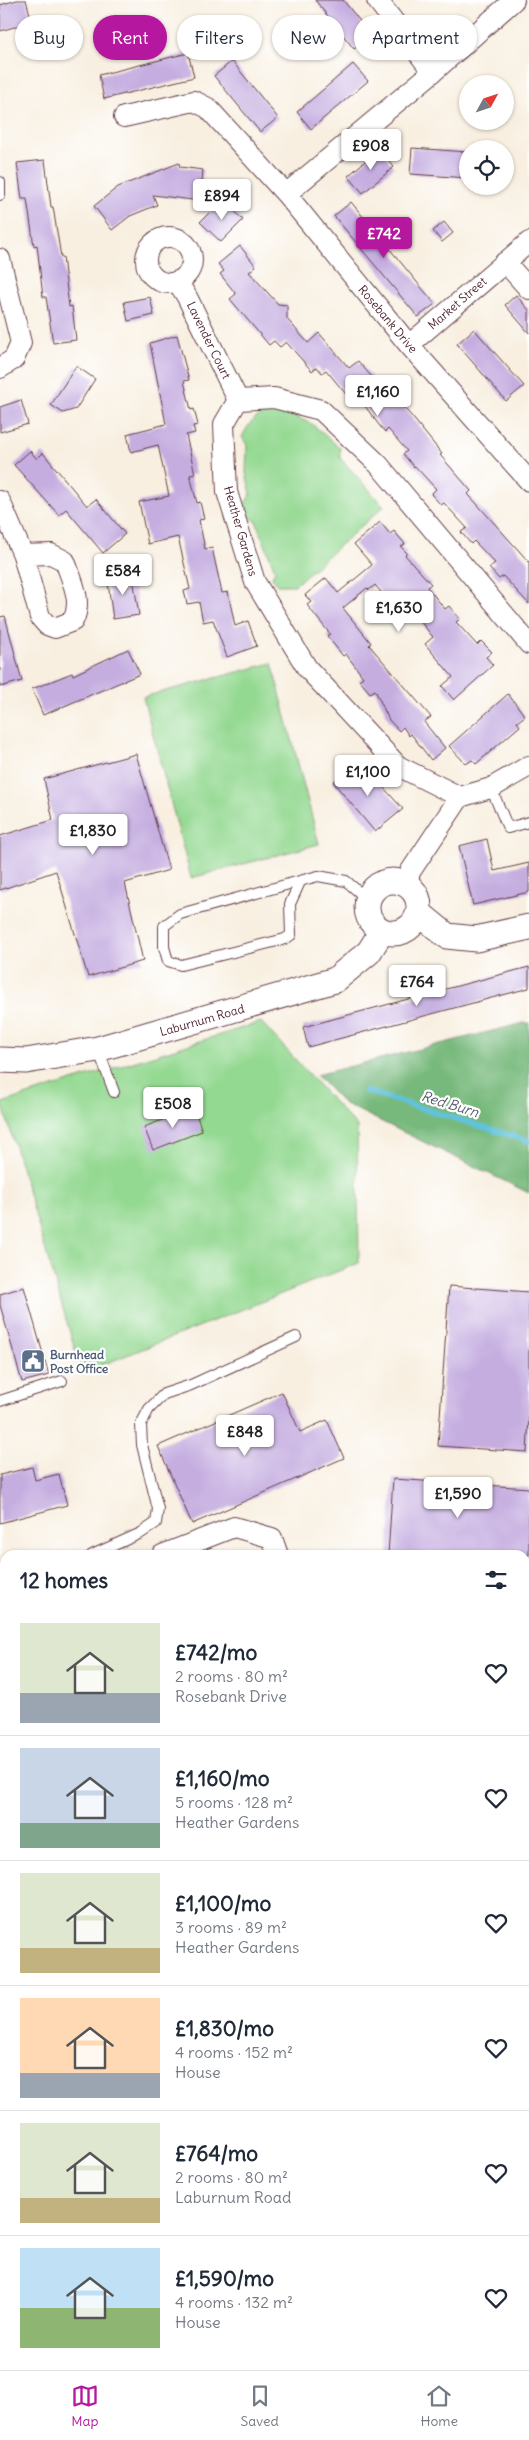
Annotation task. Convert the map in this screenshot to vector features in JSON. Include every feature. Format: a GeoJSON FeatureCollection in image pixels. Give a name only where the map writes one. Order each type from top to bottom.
{"type":"FeatureCollection","features":[{"type":"Feature","properties":{"kind":"street"},"geometry":{"type":"LineString","coordinates":[[377,0],[432,72]]}},
{"type":"Feature","properties":{"kind":"street"},"geometry":{"type":"LineString","coordinates":[[286,194],[432,72],[514,0]]}},
{"type":"Feature","properties":{"kind":"street","name":"Rosebank Drive"},"geometry":{"type":"LineString","coordinates":[[124,117],[194,101],[208,108],[286,194],[409,345],[529,481]]}},
{"type":"Feature","properties":{"kind":"street","name":"Market Street"},"geometry":{"type":"LineString","coordinates":[[409,345],[529,242]]}},
{"type":"Feature","properties":{"kind":"street"},"geometry":{"type":"LineString","coordinates":[[0,259],[21,343],[14,359],[0,368]]}},
{"type":"Feature","properties":{"kind":"street"},"geometry":{"type":"LineString","coordinates":[[505,262],[529,289]]}},
{"type":"Feature","properties":{"kind":"street","name":"Lavender Court"},"geometry":{"type":"LineString","coordinates":[[177,281],[187,297],[238,400]]}},
{"type":"Feature","properties":{"kind":"street"},"geometry":{"type":"LineString","coordinates":[[238,400],[274,398],[321,410],[378,464],[529,644]]}},
{"type":"Feature","properties":{"kind":"street","name":"Heather Gardens"},"geometry":{"type":"LineString","coordinates":[[238,400],[224,424],[227,492],[255,582],[307,668],[398,766],[460,797]]}},
{"type":"Feature","properties":{"kind":"street"},"geometry":{"type":"LineString","coordinates":[[0,501],[23,555]]}},
{"type":"Feature","properties":{"kind":"street"},"geometry":{"type":"LineString","coordinates":[[407,884],[410,872],[460,797],[491,788],[529,766]]}},
{"type":"Feature","properties":{"kind":"street"},"geometry":{"type":"LineString","coordinates":[[399,881],[407,884],[418,897],[419,913],[411,926],[404,931],[389,933],[382,931],[370,921],[366,907],[367,899],[371,892],[383,882],[399,881]]}},
{"type":"Feature","properties":{"kind":"street"},"geometry":{"type":"LineString","coordinates":[[419,913],[447,936],[476,939],[529,927]]}},
{"type":"Feature","properties":{"kind":"street","name":"Laburnum Road"},"geometry":{"type":"LineString","coordinates":[[0,1060],[26,1061],[98,1049],[335,980],[370,952],[382,931]]}},
{"type":"Feature","properties":{"kind":"street"},"geometry":{"type":"LineString","coordinates":[[175,1550],[234,1527],[272,1538],[276,1550]]}},
{"type":"Feature","properties":{"kind":"lane"},"geometry":{"type":"LineString","coordinates":[[0,182],[0,195]]}},
{"type":"Feature","properties":{"kind":"lane"},"geometry":{"type":"LineString","coordinates":[[491,788],[508,828],[529,822]]}},
{"type":"Feature","properties":{"kind":"lane"},"geometry":{"type":"LineString","coordinates":[[300,882],[290,904],[291,935],[285,939],[181,965],[168,961],[164,947],[164,926],[180,914],[318,876],[346,881],[367,899]]}},
{"type":"Feature","properties":{"kind":"lane"},"geometry":{"type":"LineString","coordinates":[[98,1049],[114,1092]]}},
{"type":"Feature","properties":{"kind":"lane"},"geometry":{"type":"LineString","coordinates":[[103,1550],[141,1533],[156,1523],[158,1509],[142,1445],[141,1424],[149,1409],[164,1394],[191,1385],[296,1337]]}},
{"type":"Feature","properties":{"kind":"lane"},"geometry":{"type":"LineString","coordinates":[[0,1401],[62,1381]]}},
{"type":"Feature","properties":{"kind":"green space"},"geometry":{"type":"Polygon","coordinates":[[[282,411],[312,424],[340,448],[340,458],[384,506],[295,585],[277,585],[272,577],[275,570],[256,521],[247,515],[244,505],[251,494],[246,473],[247,445],[242,437],[249,425],[258,417],[282,411]]]}},
{"type":"Feature","properties":{"kind":"green space"},"geometry":{"type":"Polygon","coordinates":[[[272,663],[319,844],[191,878],[143,697],[272,663]]]}},
{"type":"Feature","properties":{"kind":"green space"},"geometry":{"type":"Polygon","coordinates":[[[261,1022],[357,1127],[359,1263],[82,1373],[2,1103],[261,1022]]]}},
{"type":"Feature","properties":{"kind":"green space"},"geometry":{"type":"Polygon","coordinates":[[[529,1023],[529,1193],[343,1103],[316,1075],[529,1023]]]}},
{"type":"Feature","properties":{"kind":"building"},"geometry":{"type":"Polygon","coordinates":[[[17,0],[26,0],[30,15],[15,15],[15,27],[0,31],[0,5],[17,0]]]}},
{"type":"Feature","properties":{"kind":"building"},"geometry":{"type":"Polygon","coordinates":[[[315,0],[343,0],[355,15],[354,49],[344,36],[344,15],[327,15],[315,0]]]}},
{"type":"Feature","properties":{"kind":"building"},"geometry":{"type":"Polygon","coordinates":[[[177,56],[177,60],[190,60],[194,77],[104,99],[99,75],[160,60],[167,60],[167,58],[177,56]]]}},
{"type":"Feature","properties":{"kind":"building"},"geometry":{"type":"Polygon","coordinates":[[[232,61],[278,118],[260,132],[214,76],[232,61]]]}},
{"type":"Feature","properties":{"kind":"building"},"geometry":{"type":"Polygon","coordinates":[[[353,64],[368,81],[311,129],[297,112],[353,64]]]}},
{"type":"Feature","properties":{"kind":"building"},"geometry":{"type":"Polygon","coordinates":[[[412,148],[459,151],[459,177],[410,174],[412,148]]]}},
{"type":"Feature","properties":{"kind":"building"},"geometry":{"type":"Polygon","coordinates":[[[379,149],[394,167],[363,193],[348,176],[379,149]]]}},
{"type":"Feature","properties":{"kind":"building"},"geometry":{"type":"Polygon","coordinates":[[[45,160],[51,207],[53,207],[61,257],[63,257],[69,307],[72,306],[76,340],[53,343],[46,297],[43,297],[37,245],[34,246],[27,199],[22,199],[17,163],[45,160]]]}},
{"type":"Feature","properties":{"kind":"building"},"geometry":{"type":"Polygon","coordinates":[[[179,163],[180,167],[203,170],[200,201],[153,195],[157,205],[130,216],[112,230],[94,206],[118,187],[179,163]]]}},
{"type":"Feature","properties":{"kind":"building"},"geometry":{"type":"Polygon","coordinates":[[[223,199],[243,220],[221,242],[200,222],[223,199]]]}},
{"type":"Feature","properties":{"kind":"building"},"geometry":{"type":"Polygon","coordinates":[[[351,202],[435,304],[418,317],[334,216],[351,202]]]}},
{"type":"Feature","properties":{"kind":"building"},"geometry":{"type":"Polygon","coordinates":[[[444,222],[453,233],[442,242],[433,231],[444,222]]]}},
{"type":"Feature","properties":{"kind":"building"},"geometry":{"type":"Polygon","coordinates":[[[240,246],[256,266],[249,272],[278,304],[287,305],[287,319],[308,343],[319,333],[349,368],[358,361],[389,397],[392,394],[413,418],[442,454],[440,455],[471,491],[468,494],[529,562],[529,604],[503,576],[499,579],[489,568],[495,563],[474,541],[471,544],[461,532],[467,528],[444,503],[441,505],[431,494],[436,489],[403,454],[407,451],[388,429],[385,432],[356,394],[350,399],[326,370],[322,373],[317,367],[312,371],[286,342],[280,347],[274,341],[269,345],[230,299],[236,294],[220,274],[224,271],[218,264],[240,246]]]}},
{"type":"Feature","properties":{"kind":"building"},"geometry":{"type":"Polygon","coordinates":[[[516,295],[529,310],[529,333],[505,305],[516,295]]]}},
{"type":"Feature","properties":{"kind":"building"},"geometry":{"type":"Polygon","coordinates":[[[150,297],[154,315],[128,321],[124,302],[150,297]]]}},
{"type":"Feature","properties":{"kind":"building"},"geometry":{"type":"Polygon","coordinates":[[[474,329],[524,386],[506,401],[457,344],[474,329]]]}},
{"type":"Feature","properties":{"kind":"building"},"geometry":{"type":"Polygon","coordinates":[[[177,335],[189,380],[184,381],[191,410],[194,409],[198,425],[193,426],[195,433],[186,435],[195,474],[190,475],[197,503],[200,502],[204,519],[199,520],[205,549],[212,548],[222,593],[228,592],[235,626],[248,621],[257,646],[227,657],[213,620],[203,622],[199,602],[187,604],[184,591],[190,589],[178,537],[148,544],[139,502],[169,496],[158,445],[131,452],[127,434],[166,424],[150,343],[177,335]]]}},
{"type":"Feature","properties":{"kind":"building"},"geometry":{"type":"Polygon","coordinates":[[[76,366],[95,379],[76,409],[63,413],[51,405],[76,366]]]}},
{"type":"Feature","properties":{"kind":"building"},"geometry":{"type":"Polygon","coordinates":[[[21,400],[28,424],[0,432],[0,407],[21,400]]]}},
{"type":"Feature","properties":{"kind":"building"},"geometry":{"type":"Polygon","coordinates":[[[30,451],[37,459],[43,453],[87,506],[96,499],[125,534],[103,553],[66,509],[59,515],[14,465],[30,451]]]}},
{"type":"Feature","properties":{"kind":"building"},"geometry":{"type":"Polygon","coordinates":[[[380,522],[390,534],[394,531],[405,544],[401,547],[407,553],[405,555],[431,584],[427,587],[445,609],[449,606],[460,619],[456,622],[477,645],[481,641],[492,652],[486,657],[493,665],[454,700],[442,686],[453,677],[425,644],[433,637],[401,598],[392,605],[375,585],[369,590],[367,588],[343,608],[371,643],[369,645],[431,717],[424,722],[445,748],[431,760],[411,734],[409,736],[403,727],[399,731],[389,720],[375,690],[370,693],[359,680],[363,677],[346,654],[343,656],[327,636],[330,634],[307,605],[311,602],[305,595],[326,578],[338,593],[372,565],[354,544],[380,522]]]}},
{"type":"Feature","properties":{"kind":"building"},"geometry":{"type":"Polygon","coordinates":[[[132,572],[139,615],[113,619],[107,576],[132,572]]]}},
{"type":"Feature","properties":{"kind":"building"},"geometry":{"type":"Polygon","coordinates":[[[5,616],[22,681],[0,687],[0,617],[5,616]]]}},
{"type":"Feature","properties":{"kind":"building"},"geometry":{"type":"Polygon","coordinates":[[[128,649],[140,674],[43,715],[32,689],[72,673],[73,675],[128,649]]]}},
{"type":"Feature","properties":{"kind":"building"},"geometry":{"type":"Polygon","coordinates":[[[508,694],[525,716],[517,722],[520,726],[476,764],[472,760],[466,764],[449,746],[508,694]]]}},
{"type":"Feature","properties":{"kind":"building"},"geometry":{"type":"Polygon","coordinates":[[[136,754],[169,870],[125,883],[143,961],[88,977],[56,871],[0,890],[0,836],[53,820],[44,779],[136,754]]]}},
{"type":"Feature","properties":{"kind":"building"},"geometry":{"type":"Polygon","coordinates":[[[352,765],[357,772],[364,766],[403,809],[375,832],[333,782],[352,765]]]}},
{"type":"Feature","properties":{"kind":"building"},"geometry":{"type":"Polygon","coordinates":[[[487,839],[494,871],[529,863],[529,892],[473,905],[459,846],[487,839]]]}},
{"type":"Feature","properties":{"kind":"building"},"geometry":{"type":"Polygon","coordinates":[[[529,967],[529,988],[308,1047],[303,1027],[529,967]]]}},
{"type":"Feature","properties":{"kind":"building"},"geometry":{"type":"Polygon","coordinates":[[[194,1108],[202,1131],[153,1150],[144,1127],[194,1108]]]}},
{"type":"Feature","properties":{"kind":"building"},"geometry":{"type":"Polygon","coordinates":[[[449,1286],[529,1292],[529,1418],[527,1452],[438,1446],[449,1286]]]}},
{"type":"Feature","properties":{"kind":"building"},"geometry":{"type":"Polygon","coordinates":[[[24,1287],[49,1375],[22,1382],[0,1305],[0,1294],[24,1287]]]}},
{"type":"Feature","properties":{"kind":"building"},"geometry":{"type":"Polygon","coordinates":[[[282,1392],[300,1432],[327,1420],[344,1458],[192,1524],[158,1446],[282,1392]]]}},
{"type":"Feature","properties":{"kind":"building"},"geometry":{"type":"Polygon","coordinates":[[[32,1467],[35,1480],[59,1474],[67,1505],[0,1523],[0,1475],[32,1467]]]}},
{"type":"Feature","properties":{"kind":"building"},"geometry":{"type":"Polygon","coordinates":[[[393,1479],[529,1488],[529,1550],[388,1550],[393,1479]]]}},
{"type":"Feature","properties":{"kind":"waterway","name":"Red Burn"},"geometry":{"type":"LineString","coordinates":[[365,1091],[529,1141]]}},
{"type":"Feature","properties":{"kind":"place","name":"Burnhead Post Office"},"geometry":{"type":"Point","coordinates":[33,1361]}}]}
